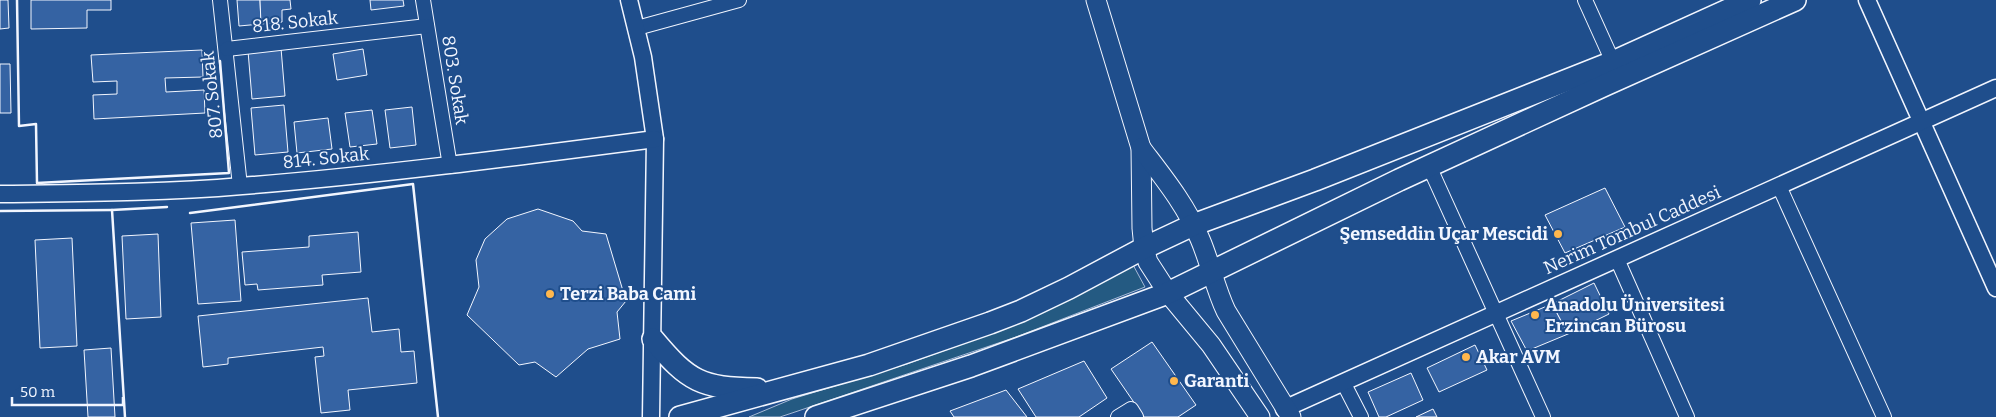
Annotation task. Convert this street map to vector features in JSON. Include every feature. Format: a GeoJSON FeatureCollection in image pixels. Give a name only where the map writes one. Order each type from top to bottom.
{"type":"FeatureCollection","features":[{"type":"Feature","properties":{"kind":"main road"},"geometry":{"type":"LineString","coordinates":[[1096,0],[1141,148],[1141,211],[1144,248],[1148,262],[1168,293],[1211,345],[1260,417]]}},
{"type":"Feature","properties":{"kind":"main road"},"geometry":{"type":"LineString","coordinates":[[816,417],[971,366],[1168,293],[1429,166],[1796,0]]}},
{"type":"Feature","properties":{"kind":"main road"},"geometry":{"type":"LineString","coordinates":[[680,417],[869,365],[1005,317],[1069,288],[1144,248],[1193,225],[1315,180],[1613,62],[1744,1]]}},
{"type":"Feature","properties":{"kind":"main road"},"geometry":{"type":"LineString","coordinates":[[1141,148],[1182,205],[1200,238],[1226,311],[1288,413]]}},
{"type":"Feature","properties":{"kind":"main road"},"geometry":{"type":"LineString","coordinates":[[653,339],[676,365],[695,379],[708,384],[725,389],[785,389]]}},
{"type":"Feature","properties":{"kind":"street","name":"807. Sokak"},"geometry":{"type":"LineString","coordinates":[[220,0],[240,186]]}},
{"type":"Feature","properties":{"kind":"street","name":"803. Sokak"},"geometry":{"type":"LineString","coordinates":[[423,0],[450,166]]}},
{"type":"Feature","properties":{"kind":"street"},"geometry":{"type":"LineString","coordinates":[[629,0],[637,28],[648,85],[654,139],[651,417]]}},
{"type":"Feature","properties":{"kind":"street"},"geometry":{"type":"LineString","coordinates":[[637,28],[739,0]]}},
{"type":"Feature","properties":{"kind":"street"},"geometry":{"type":"LineString","coordinates":[[1585,0],[1613,62]]}},
{"type":"Feature","properties":{"kind":"street"},"geometry":{"type":"LineString","coordinates":[[1867,0],[1996,288]]}},
{"type":"Feature","properties":{"kind":"street","name":"818. Sokak"},"geometry":{"type":"LineString","coordinates":[[226,49],[427,26]]}},
{"type":"Feature","properties":{"kind":"street","name":"Nerim Tombul Caddesi"},"geometry":{"type":"LineString","coordinates":[[1288,413],[1343,382],[1996,88]]}},
{"type":"Feature","properties":{"kind":"street","name":"814. Sokak"},"geometry":{"type":"LineString","coordinates":[[0,194],[130,192],[240,186],[450,166],[654,139]]}},
{"type":"Feature","properties":{"kind":"street"},"geometry":{"type":"LineString","coordinates":[[1429,166],[1543,417]]}},
{"type":"Feature","properties":{"kind":"street"},"geometry":{"type":"LineString","coordinates":[[1779,186],[1884,417]]}},
{"type":"Feature","properties":{"kind":"street"},"geometry":{"type":"LineString","coordinates":[[1617,259],[1687,417]]}},
{"type":"Feature","properties":{"kind":"street"},"geometry":{"type":"LineString","coordinates":[[1343,382],[1361,417]]}},
{"type":"Feature","properties":{"kind":"street"},"geometry":{"type":"LineString","coordinates":[[1118,417],[1131,409],[1136,417]]}},
{"type":"Feature","properties":{"kind":"shaded area"},"geometry":{"type":"Polygon","coordinates":[[[1132,263],[1145,287],[1016,337],[780,417],[749,417],[792,399],[907,364],[976,339],[1132,263]]]}},
{"type":"Feature","properties":{"kind":"building"},"geometry":{"type":"Polygon","coordinates":[[[0,0],[8,0],[9,28],[0,29],[0,0]]]}},
{"type":"Feature","properties":{"kind":"building"},"geometry":{"type":"Polygon","coordinates":[[[31,0],[111,0],[111,10],[87,10],[87,28],[31,29],[31,0]]]}},
{"type":"Feature","properties":{"kind":"building"},"geometry":{"type":"Polygon","coordinates":[[[237,0],[260,0],[261,24],[239,26],[237,0]]]}},
{"type":"Feature","properties":{"kind":"building"},"geometry":{"type":"Polygon","coordinates":[[[260,0],[290,0],[291,9],[282,10],[282,22],[261,24],[260,0]]]}},
{"type":"Feature","properties":{"kind":"building"},"geometry":{"type":"Polygon","coordinates":[[[370,0],[403,0],[404,6],[371,10],[370,0]]]}},
{"type":"Feature","properties":{"kind":"building"},"geometry":{"type":"Polygon","coordinates":[[[281,48],[285,96],[252,99],[248,51],[281,48]]]}},
{"type":"Feature","properties":{"kind":"building"},"geometry":{"type":"Polygon","coordinates":[[[363,49],[367,75],[337,80],[333,54],[363,49]]]}},
{"type":"Feature","properties":{"kind":"building"},"geometry":{"type":"Polygon","coordinates":[[[202,50],[203,77],[165,78],[166,92],[204,90],[205,113],[94,119],[93,95],[117,94],[117,81],[93,82],[91,55],[202,50]]]}},
{"type":"Feature","properties":{"kind":"building"},"geometry":{"type":"Polygon","coordinates":[[[0,64],[10,64],[11,113],[0,113],[0,64]]]}},
{"type":"Feature","properties":{"kind":"building"},"geometry":{"type":"Polygon","coordinates":[[[284,105],[288,152],[255,155],[251,108],[284,105]]]}},
{"type":"Feature","properties":{"kind":"building"},"geometry":{"type":"Polygon","coordinates":[[[412,107],[416,145],[390,148],[385,110],[412,107]]]}},
{"type":"Feature","properties":{"kind":"building"},"geometry":{"type":"Polygon","coordinates":[[[372,110],[377,144],[350,147],[345,113],[372,110]]]}},
{"type":"Feature","properties":{"kind":"building"},"geometry":{"type":"Polygon","coordinates":[[[328,118],[332,149],[297,153],[294,122],[328,118]]]}},
{"type":"Feature","properties":{"kind":"building"},"geometry":{"type":"Polygon","coordinates":[[[1605,188],[1625,227],[1565,253],[1545,215],[1605,188]]]}},
{"type":"Feature","properties":{"kind":"building","name":"Terzi Baba Cami"},"geometry":{"type":"Polygon","coordinates":[[[538,209],[573,221],[582,231],[606,234],[626,301],[617,312],[620,339],[588,349],[556,377],[535,362],[519,365],[467,315],[479,287],[476,260],[485,239],[507,219],[538,209]]]}},
{"type":"Feature","properties":{"kind":"building"},"geometry":{"type":"Polygon","coordinates":[[[235,220],[241,301],[198,304],[191,223],[235,220]]]}},
{"type":"Feature","properties":{"kind":"building"},"geometry":{"type":"Polygon","coordinates":[[[358,232],[361,272],[322,275],[323,285],[258,290],[257,284],[245,285],[242,252],[309,247],[309,236],[358,232]]]}},
{"type":"Feature","properties":{"kind":"building"},"geometry":{"type":"Polygon","coordinates":[[[158,234],[161,317],[126,319],[122,236],[158,234]]]}},
{"type":"Feature","properties":{"kind":"building"},"geometry":{"type":"Polygon","coordinates":[[[72,238],[77,346],[40,348],[35,240],[72,238]]]}},
{"type":"Feature","properties":{"kind":"building"},"geometry":{"type":"Polygon","coordinates":[[[1594,283],[1609,314],[1568,334],[1552,304],[1594,283]]]}},
{"type":"Feature","properties":{"kind":"building"},"geometry":{"type":"Polygon","coordinates":[[[368,298],[372,332],[399,329],[401,352],[414,351],[417,383],[348,390],[350,410],[321,413],[315,357],[324,356],[323,347],[228,358],[228,364],[203,367],[198,316],[368,298]]]}},
{"type":"Feature","properties":{"kind":"building"},"geometry":{"type":"Polygon","coordinates":[[[1552,304],[1568,334],[1527,351],[1511,321],[1552,304]]]}},
{"type":"Feature","properties":{"kind":"building"},"geometry":{"type":"Polygon","coordinates":[[[1152,342],[1196,405],[1178,417],[1144,417],[1111,369],[1152,342]]]}},
{"type":"Feature","properties":{"kind":"building"},"geometry":{"type":"Polygon","coordinates":[[[1475,345],[1487,370],[1439,392],[1427,368],[1475,345]]]}},
{"type":"Feature","properties":{"kind":"building"},"geometry":{"type":"Polygon","coordinates":[[[111,348],[115,417],[88,417],[84,350],[111,348]]]}},
{"type":"Feature","properties":{"kind":"building"},"geometry":{"type":"Polygon","coordinates":[[[1084,361],[1107,398],[1079,417],[1036,417],[1018,389],[1084,361]]]}},
{"type":"Feature","properties":{"kind":"building"},"geometry":{"type":"Polygon","coordinates":[[[1411,373],[1423,400],[1386,417],[1379,417],[1368,392],[1411,373]]]}},
{"type":"Feature","properties":{"kind":"building"},"geometry":{"type":"Polygon","coordinates":[[[1006,390],[1027,417],[954,417],[950,411],[1006,390]]]}},
{"type":"Feature","properties":{"kind":"building"},"geometry":{"type":"Polygon","coordinates":[[[1433,409],[1437,417],[1416,417],[1433,409]]]}},
{"type":"Feature","properties":{"kind":"wall"},"geometry":{"type":"LineString","coordinates":[[17,0],[19,126],[36,124],[37,183],[229,173],[220,61]]}},
{"type":"Feature","properties":{"kind":"wall"},"geometry":{"type":"LineString","coordinates":[[190,213],[413,184],[438,417]]}},
{"type":"Feature","properties":{"kind":"wall"},"geometry":{"type":"LineString","coordinates":[[125,417],[112,210],[167,207]]}},
{"type":"Feature","properties":{"kind":"wall"},"geometry":{"type":"LineString","coordinates":[[0,211],[112,210]]}},
{"type":"Feature","properties":{"kind":"place","name":"Şemseddin Uçar Mescidi"},"geometry":{"type":"Point","coordinates":[1558,234]}},
{"type":"Feature","properties":{"kind":"place","name":"Terzi Baba Cami"},"geometry":{"type":"Point","coordinates":[550,294]}},
{"type":"Feature","properties":{"kind":"place","name":"Anadolu Üniversitesi Erzincan Bürosu"},"geometry":{"type":"Point","coordinates":[1535,315]}},
{"type":"Feature","properties":{"kind":"place","name":"Akar AVM"},"geometry":{"type":"Point","coordinates":[1466,357]}},
{"type":"Feature","properties":{"kind":"place","name":"Garanti"},"geometry":{"type":"Point","coordinates":[1174,381]}}]}
